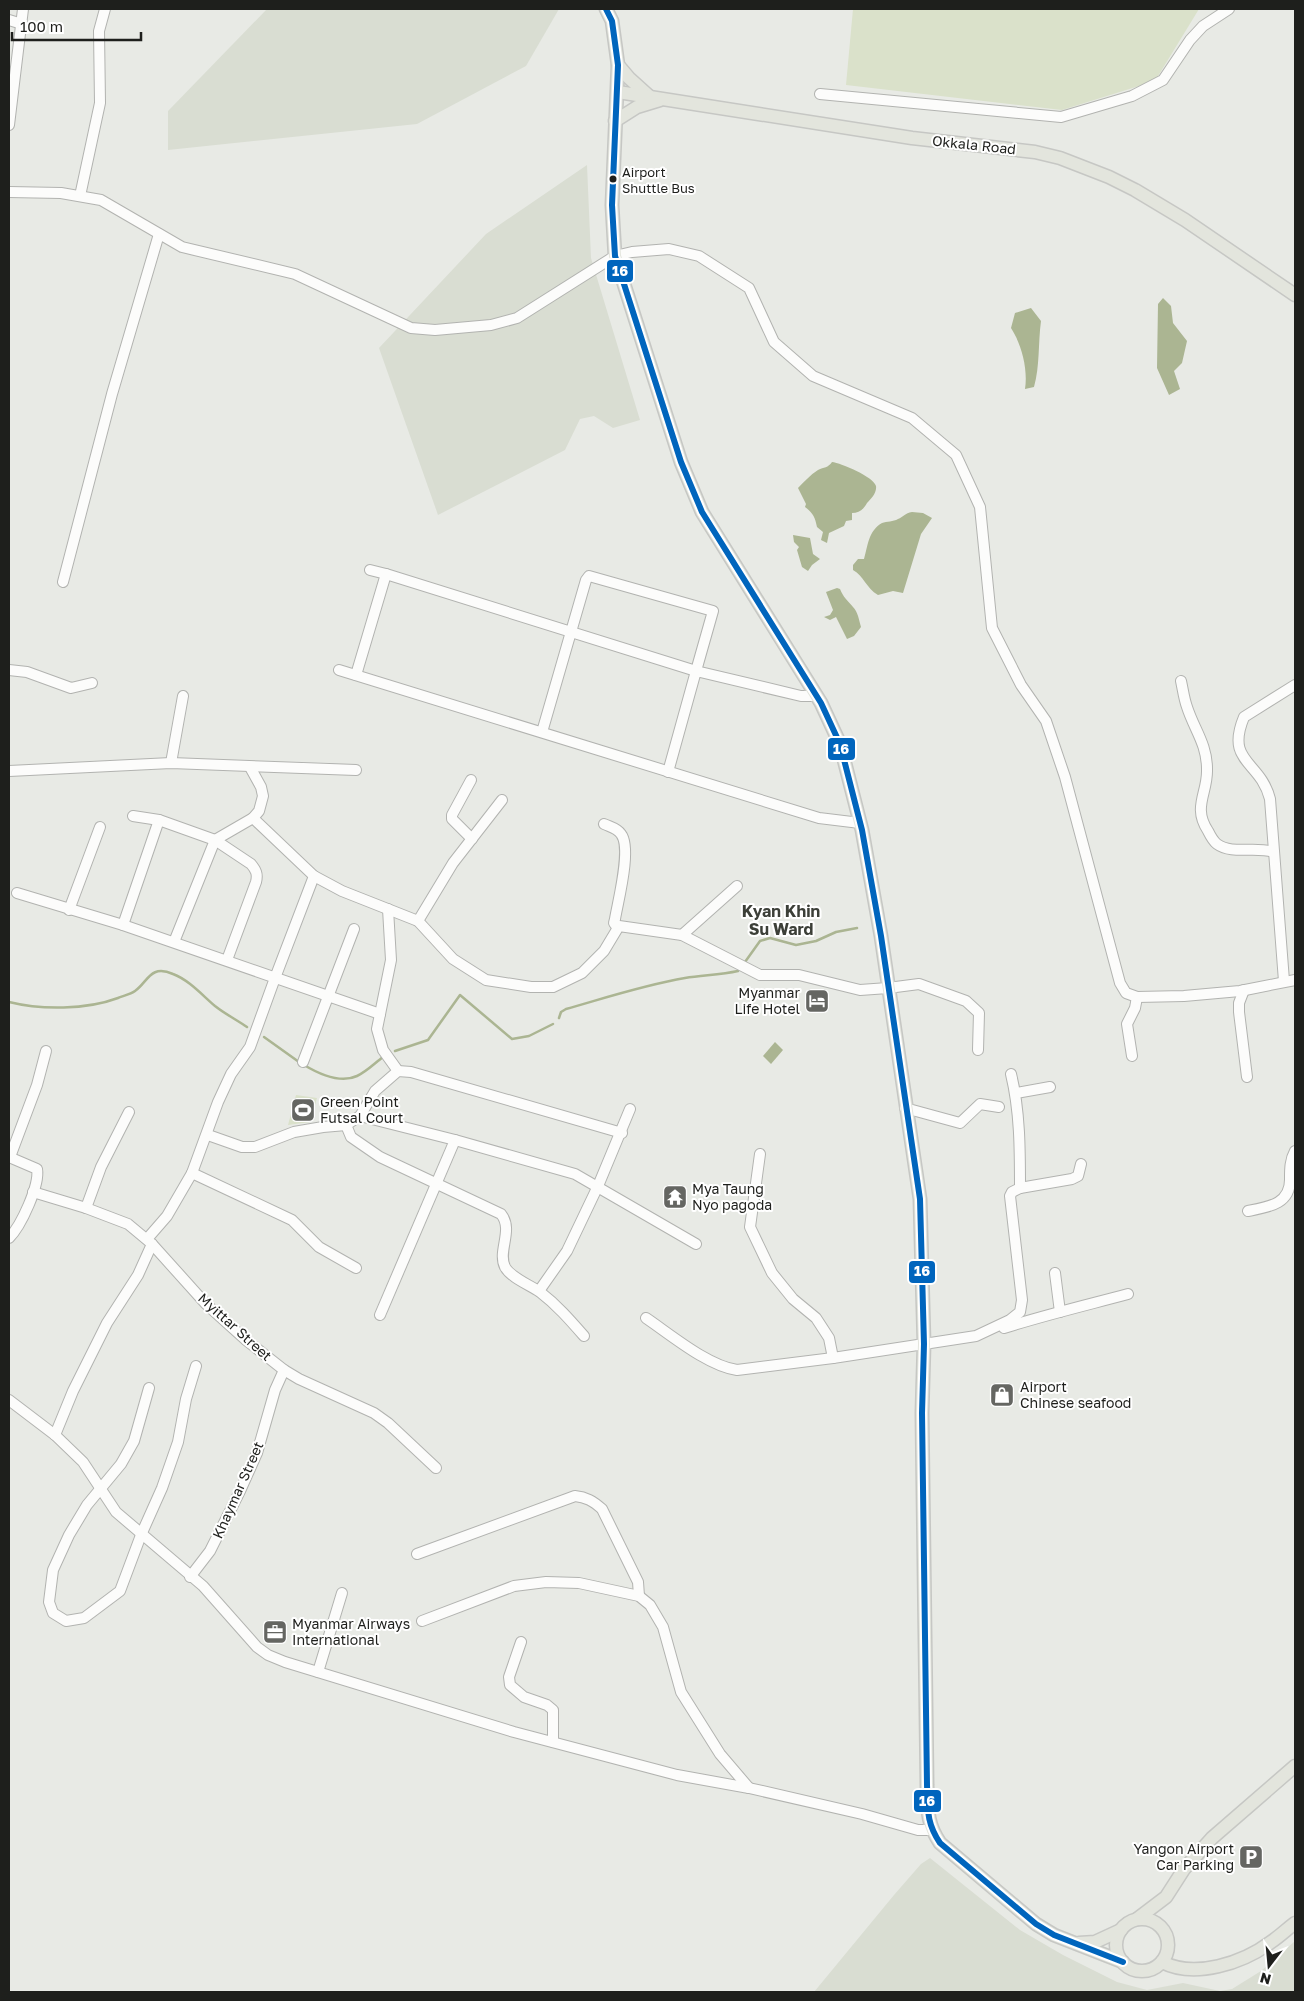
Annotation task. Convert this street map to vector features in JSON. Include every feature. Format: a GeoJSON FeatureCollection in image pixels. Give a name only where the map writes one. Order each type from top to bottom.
{"type":"FeatureCollection","features":[{"type":"Feature","properties":{"kind":"main road"},"geometry":{"type":"LineString","coordinates":[[606,9],[612,21],[618,64],[612,205],[615,256],[681,462],[702,512],[816,696],[840,744],[860,823],[881,936],[920,1199],[924,1344],[922,1413],[927,1785],[928,1816],[931,1830],[940,1843],[1036,1924],[1054,1935],[1123,1962]]}},
{"type":"Feature","properties":{"kind":"main road"},"geometry":{"type":"LineString","coordinates":[[615,122],[637,107],[656,98],[629,78],[618,64]]}},
{"type":"Feature","properties":{"kind":"main road","name":"Okkala Road"},"geometry":{"type":"LineString","coordinates":[[618,92],[912,138],[1035,152],[1060,158],[1108,176],[1135,190],[1185,220],[1295,295]]}},
{"type":"Feature","properties":{"kind":"main road"},"geometry":{"type":"LineString","coordinates":[[1074,1943],[1095,1942],[1121,1930],[1166,1897],[1184,1869],[1212,1838],[1295,1766]]}},
{"type":"Feature","properties":{"kind":"main road"},"geometry":{"type":"LineString","coordinates":[[1121,1930],[1116,1946],[1118,1955],[1123,1962],[1130,1968],[1138,1970],[1156,1968],[1162,1962],[1168,1948],[1165,1932],[1153,1921],[1137,1919]]}},
{"type":"Feature","properties":{"kind":"main road"},"geometry":{"type":"LineString","coordinates":[[1162,1962],[1173,1968],[1185,1970],[1205,1969],[1226,1964],[1244,1958],[1270,1943],[1295,1922]]}},
{"type":"Feature","properties":{"kind":"street"},"geometry":{"type":"LineString","coordinates":[[9,125],[23,9]]}},
{"type":"Feature","properties":{"kind":"street"},"geometry":{"type":"LineString","coordinates":[[80,196],[100,103],[99,31],[105,9]]}},
{"type":"Feature","properties":{"kind":"street"},"geometry":{"type":"LineString","coordinates":[[820,94],[1061,117],[1132,96],[1163,80],[1190,40],[1204,26],[1229,9]]}},
{"type":"Feature","properties":{"kind":"street"},"geometry":{"type":"LineString","coordinates":[[9,20],[22,24]]}},
{"type":"Feature","properties":{"kind":"street"},"geometry":{"type":"LineString","coordinates":[[9,192],[61,193],[101,200],[182,247],[295,274],[411,328],[434,330],[491,325],[517,318],[615,256],[632,252],[669,249],[699,256],[749,288],[774,342],[813,376],[912,418],[956,455],[980,508],[992,628],[1022,685],[1046,721],[1065,777],[1120,983],[1126,994],[1137,997],[1184,996],[1244,990],[1295,980]]}},
{"type":"Feature","properties":{"kind":"street"},"geometry":{"type":"LineString","coordinates":[[63,582],[112,394],[159,234]]}},
{"type":"Feature","properties":{"kind":"street"},"geometry":{"type":"LineString","coordinates":[[370,570],[696,671],[801,696],[816,696]]}},
{"type":"Feature","properties":{"kind":"street"},"geometry":{"type":"LineString","coordinates":[[356,675],[386,574]]}},
{"type":"Feature","properties":{"kind":"street"},"geometry":{"type":"LineString","coordinates":[[542,732],[589,576],[714,611],[668,772]]}},
{"type":"Feature","properties":{"kind":"street"},"geometry":{"type":"LineString","coordinates":[[9,670],[33,674],[71,688],[92,683]]}},
{"type":"Feature","properties":{"kind":"street"},"geometry":{"type":"LineString","coordinates":[[339,670],[819,818],[860,823]]}},
{"type":"Feature","properties":{"kind":"street"},"geometry":{"type":"LineString","coordinates":[[1181,681],[1187,708],[1202,739],[1206,754],[1207,770],[1200,814],[1205,827],[1217,844],[1230,849],[1264,849],[1273,852]]}},
{"type":"Feature","properties":{"kind":"street"},"geometry":{"type":"LineString","coordinates":[[1284,981],[1273,852],[1273,822],[1268,791],[1264,782],[1240,752],[1238,740],[1244,717],[1295,685]]}},
{"type":"Feature","properties":{"kind":"street"},"geometry":{"type":"LineString","coordinates":[[171,763],[183,696]]}},
{"type":"Feature","properties":{"kind":"street"},"geometry":{"type":"LineString","coordinates":[[9,771],[171,763],[356,770]]}},
{"type":"Feature","properties":{"kind":"street"},"geometry":{"type":"LineString","coordinates":[[174,942],[215,840],[253,818],[258,811],[263,796],[250,767]]}},
{"type":"Feature","properties":{"kind":"street"},"geometry":{"type":"LineString","coordinates":[[471,780],[452,815],[452,819],[472,839]]}},
{"type":"Feature","properties":{"kind":"street"},"geometry":{"type":"LineString","coordinates":[[418,921],[453,863],[502,800]]}},
{"type":"Feature","properties":{"kind":"street"},"geometry":{"type":"LineString","coordinates":[[133,816],[159,820],[215,840],[251,864],[257,873],[256,882],[227,960]]}},
{"type":"Feature","properties":{"kind":"street"},"geometry":{"type":"LineString","coordinates":[[253,818],[314,876],[342,892],[418,921],[453,960],[486,980],[531,987],[553,986],[582,973],[604,951],[617,927]]}},
{"type":"Feature","properties":{"kind":"street"},"geometry":{"type":"LineString","coordinates":[[123,925],[159,820]]}},
{"type":"Feature","properties":{"kind":"street"},"geometry":{"type":"LineString","coordinates":[[604,824],[617,830],[622,835],[624,841],[624,872],[614,923],[617,927]]}},
{"type":"Feature","properties":{"kind":"street"},"geometry":{"type":"LineString","coordinates":[[69,910],[100,827]]}},
{"type":"Feature","properties":{"kind":"street"},"geometry":{"type":"LineString","coordinates":[[55,1435],[73,1392],[107,1322],[138,1275],[150,1241],[192,1173],[208,1134],[218,1102],[231,1074],[250,1047],[274,978],[314,876]]}},
{"type":"Feature","properties":{"kind":"street"},"geometry":{"type":"LineString","coordinates":[[682,935],[737,886]]}},
{"type":"Feature","properties":{"kind":"street"},"geometry":{"type":"LineString","coordinates":[[17,893],[123,925],[380,1014]]}},
{"type":"Feature","properties":{"kind":"street"},"geometry":{"type":"LineString","coordinates":[[388,910],[391,960],[377,1029],[383,1050],[398,1070],[411,1072],[622,1133]]}},
{"type":"Feature","properties":{"kind":"street"},"geometry":{"type":"LineString","coordinates":[[617,927],[682,935],[760,976],[800,975],[860,990],[919,984],[966,1001],[979,1013],[978,1050]]}},
{"type":"Feature","properties":{"kind":"street"},"geometry":{"type":"LineString","coordinates":[[303,1062],[354,929]]}},
{"type":"Feature","properties":{"kind":"street"},"geometry":{"type":"LineString","coordinates":[[1244,990],[1239,1003],[1239,1012],[1247,1077]]}},
{"type":"Feature","properties":{"kind":"street"},"geometry":{"type":"LineString","coordinates":[[1132,1056],[1127,1024],[1135,1008],[1137,997]]}},
{"type":"Feature","properties":{"kind":"street"},"geometry":{"type":"LineString","coordinates":[[9,1238],[21,1221],[34,1192],[38,1175],[37,1169],[9,1157],[37,1085],[46,1051]]}},
{"type":"Feature","properties":{"kind":"street"},"geometry":{"type":"LineString","coordinates":[[208,1134],[242,1147],[255,1147],[294,1132],[346,1125],[360,1116],[375,1090],[398,1070]]}},
{"type":"Feature","properties":{"kind":"street"},"geometry":{"type":"LineString","coordinates":[[1012,1074],[1016,1093],[1020,1144],[1020,1188]]}},
{"type":"Feature","properties":{"kind":"street"},"geometry":{"type":"LineString","coordinates":[[1016,1093],[1050,1087]]}},
{"type":"Feature","properties":{"kind":"street"},"geometry":{"type":"LineString","coordinates":[[905,1108],[960,1123],[980,1104],[999,1106]]}},
{"type":"Feature","properties":{"kind":"street"},"geometry":{"type":"LineString","coordinates":[[539,1291],[566,1251],[622,1133],[630,1109]]}},
{"type":"Feature","properties":{"kind":"street"},"geometry":{"type":"LineString","coordinates":[[86,1208],[101,1167],[129,1112]]}},
{"type":"Feature","properties":{"kind":"street"},"geometry":{"type":"LineString","coordinates":[[360,1116],[455,1140],[575,1174],[696,1244]]}},
{"type":"Feature","properties":{"kind":"street"},"geometry":{"type":"LineString","coordinates":[[346,1125],[351,1137],[380,1157],[501,1214],[505,1219],[506,1225],[505,1266],[510,1272],[539,1291],[564,1312],[584,1336]]}},
{"type":"Feature","properties":{"kind":"street"},"geometry":{"type":"LineString","coordinates":[[380,1315],[455,1140]]}},
{"type":"Feature","properties":{"kind":"street"},"geometry":{"type":"LineString","coordinates":[[1248,1211],[1279,1203],[1285,1198],[1290,1182],[1290,1168],[1295,1151]]}},
{"type":"Feature","properties":{"kind":"street"},"geometry":{"type":"LineString","coordinates":[[760,1154],[750,1227],[772,1273],[793,1299],[816,1318],[828,1338],[833,1358]]}},
{"type":"Feature","properties":{"kind":"street"},"geometry":{"type":"LineString","coordinates":[[646,1318],[724,1368],[737,1370],[833,1358],[976,1336],[1010,1320],[1020,1312],[1022,1300],[1010,1196],[1012,1192],[1020,1188],[1072,1179],[1078,1176],[1081,1164]]}},
{"type":"Feature","properties":{"kind":"street"},"geometry":{"type":"LineString","coordinates":[[192,1173],[292,1220],[319,1247],[356,1268]]}},
{"type":"Feature","properties":{"kind":"street","name":"Myittar Street"},"geometry":{"type":"LineString","coordinates":[[34,1192],[86,1208],[128,1224],[150,1241],[205,1302],[246,1340],[284,1370],[299,1379],[374,1413],[388,1423],[436,1468]]}},
{"type":"Feature","properties":{"kind":"street"},"geometry":{"type":"LineString","coordinates":[[1055,1273],[1060,1312]]}},
{"type":"Feature","properties":{"kind":"street"},"geometry":{"type":"LineString","coordinates":[[988,1331],[994,1331],[1128,1294]]}},
{"type":"Feature","properties":{"kind":"street"},"geometry":{"type":"LineString","coordinates":[[150,1388],[134,1441],[122,1464],[87,1506],[69,1534],[53,1570],[49,1602],[53,1614],[66,1621],[84,1618],[120,1592],[141,1535],[162,1488],[178,1442],[186,1399],[196,1366]]}},
{"type":"Feature","properties":{"kind":"street","name":"Khaymar Street"},"geometry":{"type":"LineString","coordinates":[[190,1577],[210,1551],[240,1491],[257,1453],[275,1390],[284,1370]]}},
{"type":"Feature","properties":{"kind":"street"},"geometry":{"type":"LineString","coordinates":[[9,1400],[55,1435],[83,1462],[116,1512],[206,1590],[258,1647],[268,1655],[285,1662],[553,1742],[677,1775],[749,1788],[862,1814],[918,1830],[931,1830]]}},
{"type":"Feature","properties":{"kind":"street"},"geometry":{"type":"LineString","coordinates":[[417,1554],[575,1496],[584,1497],[602,1509],[638,1582],[639,1596]]}},
{"type":"Feature","properties":{"kind":"street"},"geometry":{"type":"LineString","coordinates":[[422,1621],[514,1586],[546,1582],[579,1583],[639,1596],[650,1605],[663,1627],[681,1692],[720,1754],[749,1788]]}},
{"type":"Feature","properties":{"kind":"street"},"geometry":{"type":"LineString","coordinates":[[318,1672],[342,1593]]}},
{"type":"Feature","properties":{"kind":"street"},"geometry":{"type":"LineString","coordinates":[[521,1642],[509,1676],[510,1685],[524,1697],[547,1705],[553,1710],[553,1742]]}},
{"type":"Feature","properties":{"kind":"shaded area"},"geometry":{"type":"Polygon","coordinates":[[[267,9],[559,9],[526,66],[417,124],[168,150],[168,111],[267,9]]]}},
{"type":"Feature","properties":{"kind":"shaded area"},"geometry":{"type":"Polygon","coordinates":[[[853,9],[1199,9],[1155,81],[1062,110],[846,85],[853,9]]]}},
{"type":"Feature","properties":{"kind":"shaded area"},"geometry":{"type":"Polygon","coordinates":[[[587,165],[591,258],[640,420],[613,428],[594,416],[580,419],[565,450],[438,515],[379,348],[486,234],[587,165]]]}},
{"type":"Feature","properties":{"kind":"shaded area"},"geometry":{"type":"Polygon","coordinates":[[[1163,298],[1171,306],[1173,323],[1187,341],[1182,363],[1174,371],[1180,389],[1169,395],[1157,368],[1158,304],[1163,298]]]}},
{"type":"Feature","properties":{"kind":"shaded area"},"geometry":{"type":"Polygon","coordinates":[[[1031,308],[1041,321],[1038,363],[1034,387],[1025,389],[1026,374],[1023,358],[1011,328],[1015,313],[1031,308]]]}},
{"type":"Feature","properties":{"kind":"shaded area"},"geometry":{"type":"Polygon","coordinates":[[[832,462],[864,475],[874,482],[876,491],[862,509],[852,513],[852,520],[846,521],[844,526],[829,533],[827,543],[821,540],[823,532],[817,527],[810,511],[805,507],[806,504],[798,488],[815,472],[832,462]]]}},
{"type":"Feature","properties":{"kind":"shaded area"},"geometry":{"type":"Polygon","coordinates":[[[912,512],[923,513],[932,518],[921,534],[903,593],[893,591],[878,595],[853,570],[853,565],[858,559],[864,559],[869,539],[877,526],[912,512]]]}},
{"type":"Feature","properties":{"kind":"shaded area"},"geometry":{"type":"Polygon","coordinates":[[[793,535],[810,538],[813,554],[820,559],[808,571],[802,567],[797,550],[799,547],[794,542],[793,535]]]}},
{"type":"Feature","properties":{"kind":"shaded area"},"geometry":{"type":"Polygon","coordinates":[[[837,588],[840,589],[856,611],[861,627],[854,636],[847,639],[836,617],[830,620],[824,617],[830,615],[833,610],[826,592],[837,588]]]}},
{"type":"Feature","properties":{"kind":"shaded area"},"geometry":{"type":"Polygon","coordinates":[[[775,1042],[783,1050],[771,1064],[763,1056],[775,1042]]]}},
{"type":"Feature","properties":{"kind":"shaded area","name":"Green Point Futsal Court"},"geometry":{"type":"Polygon","coordinates":[[[296,1095],[317,1098],[310,1122],[288,1125],[296,1095]]]}},
{"type":"Feature","properties":{"kind":"shaded area"},"geometry":{"type":"Polygon","coordinates":[[[930,1858],[1020,1930],[1063,1955],[1117,1982],[1147,1990],[1183,1983],[1220,1991],[1232,1989],[1261,1971],[1295,1941],[1295,1992],[814,1992],[894,1895],[921,1864],[930,1858]]]}},
{"type":"Feature","properties":{"kind":"waterway"},"geometry":{"type":"LineString","coordinates":[[745,962],[760,941],[770,938],[796,945],[816,941],[836,932],[857,928]]}},
{"type":"Feature","properties":{"kind":"waterway"},"geometry":{"type":"LineString","coordinates":[[9,1002],[22,1005],[64,1008],[92,1005],[131,993],[150,975],[159,971],[165,971],[184,980],[219,1009],[247,1027]]}},
{"type":"Feature","properties":{"kind":"waterway"},"geometry":{"type":"LineString","coordinates":[[559,1018],[561,1012],[566,1009],[640,988],[685,978],[738,971]]}},
{"type":"Feature","properties":{"kind":"waterway"},"geometry":{"type":"LineString","coordinates":[[395,1051],[428,1040],[460,995],[512,1039],[529,1036],[553,1024]]}},
{"type":"Feature","properties":{"kind":"waterway"},"geometry":{"type":"LineString","coordinates":[[264,1037],[299,1062]]}},
{"type":"Feature","properties":{"kind":"waterway"},"geometry":{"type":"LineString","coordinates":[[304,1065],[323,1075],[344,1079],[360,1074],[383,1057]]}},
{"type":"Feature","properties":{"kind":"transit line","name":"16"},"geometry":{"type":"LineString","coordinates":[[606,9],[612,21],[618,65],[612,205],[615,256],[681,462],[702,512],[821,703],[840,744],[862,830],[881,936],[920,1199],[924,1344],[922,1413],[927,1785],[930,1822],[940,1843],[1036,1924],[1054,1935],[1123,1962]]}},
{"type":"Feature","properties":{"kind":"place","name":"Airport Shuttle Bus"},"geometry":{"type":"Point","coordinates":[613,179]}},
{"type":"Feature","properties":{"kind":"place","name":"Myanmar Life Hotel"},"geometry":{"type":"Point","coordinates":[817,1001]}},
{"type":"Feature","properties":{"kind":"place","name":"Green Point Futsal Court"},"geometry":{"type":"Point","coordinates":[303,1110]}},
{"type":"Feature","properties":{"kind":"place","name":"Mya Taung Nyo pagoda"},"geometry":{"type":"Point","coordinates":[675,1197]}},
{"type":"Feature","properties":{"kind":"place","name":"Airport Chinese seafood"},"geometry":{"type":"Point","coordinates":[1002,1395]}},
{"type":"Feature","properties":{"kind":"place","name":"Myanmar Airways International"},"geometry":{"type":"Point","coordinates":[275,1632]}},
{"type":"Feature","properties":{"kind":"place","name":"Yangon Airport Car Parking"},"geometry":{"type":"Point","coordinates":[1251,1857]}},
{"type":"Feature","properties":{"kind":"district","name":"Kyan Khin Su Ward"},"geometry":{"type":"Point","coordinates":[781,920]}}]}
